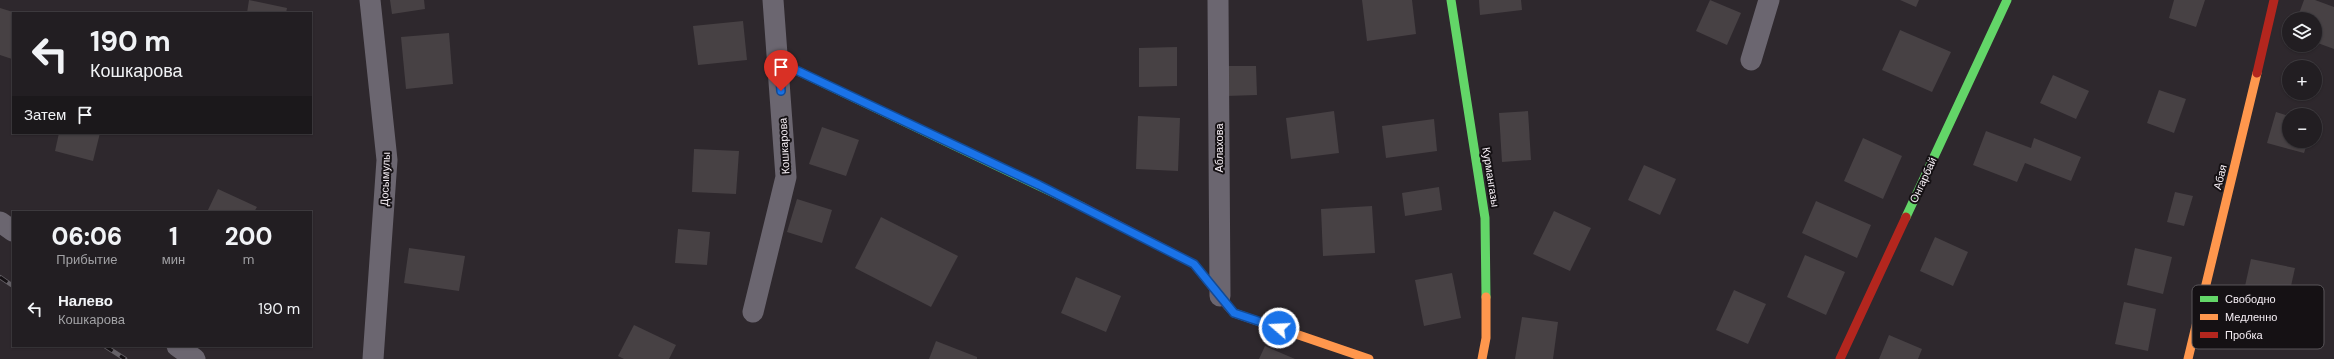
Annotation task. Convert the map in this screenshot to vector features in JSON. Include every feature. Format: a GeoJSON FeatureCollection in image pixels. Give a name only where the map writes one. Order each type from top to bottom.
{"type":"FeatureCollection","features":[{"type":"Feature","properties":{"kind":"street","name":"Досымулы"},"geometry":{"type":"LineString","coordinates":[[370,0],[387,160],[373,359]]}},
{"type":"Feature","properties":{"kind":"street","name":"Кошкарова"},"geometry":{"type":"LineString","coordinates":[[753,312],[786,177],[779,62],[773,0]]}},
{"type":"Feature","properties":{"kind":"street","name":"Аблахова"},"geometry":{"type":"LineString","coordinates":[[1218,0],[1220,296]]}},
{"type":"Feature","properties":{"kind":"street","name":"Курмангазы"},"geometry":{"type":"LineString","coordinates":[[1451,0],[1485,218],[1486,338],[1482,359]]}},
{"type":"Feature","properties":{"kind":"street"},"geometry":{"type":"LineString","coordinates":[[1751,60],[1769,0]]}},
{"type":"Feature","properties":{"kind":"street","name":"Онгарбай"},"geometry":{"type":"LineString","coordinates":[[1840,359],[2007,0]]}},
{"type":"Feature","properties":{"kind":"street","name":"Абая"},"geometry":{"type":"LineString","coordinates":[[2206,285],[2274,0]]}},
{"type":"Feature","properties":{"kind":"street"},"geometry":{"type":"LineString","coordinates":[[779,62],[1039,185],[1194,264],[1234,313],[1368,359]]}},
{"type":"Feature","properties":{"kind":"street"},"geometry":{"type":"LineString","coordinates":[[0,222],[12,230]]}},
{"type":"Feature","properties":{"kind":"street","name":"Абая"},"geometry":{"type":"LineString","coordinates":[[2188,359],[2192,342]]}},
{"type":"Feature","properties":{"kind":"street"},"geometry":{"type":"LineString","coordinates":[[178,347],[196,359]]}},
{"type":"Feature","properties":{"kind":"building"},"geometry":{"type":"Polygon","coordinates":[[[249,0],[287,8],[286,12],[247,12],[249,0]]]}},
{"type":"Feature","properties":{"kind":"building"},"geometry":{"type":"Polygon","coordinates":[[[390,0],[424,0],[425,9],[392,14],[390,0]]]}},
{"type":"Feature","properties":{"kind":"building"},"geometry":{"type":"Polygon","coordinates":[[[1362,0],[1412,0],[1416,34],[1367,41],[1362,0]]]}},
{"type":"Feature","properties":{"kind":"building"},"geometry":{"type":"Polygon","coordinates":[[[1479,0],[1521,0],[1522,10],[1480,15],[1479,0]]]}},
{"type":"Feature","properties":{"kind":"building"},"geometry":{"type":"Polygon","coordinates":[[[1710,0],[1741,13],[1727,45],[1696,31],[1710,0]]]}},
{"type":"Feature","properties":{"kind":"building"},"geometry":{"type":"Polygon","coordinates":[[[1900,0],[1919,0],[1916,7],[1900,0]]]}},
{"type":"Feature","properties":{"kind":"building"},"geometry":{"type":"Polygon","coordinates":[[[2174,0],[2205,0],[2196,27],[2169,18],[2174,0]]]}},
{"type":"Feature","properties":{"kind":"building"},"geometry":{"type":"Polygon","coordinates":[[[2304,0],[2315,0],[2334,7],[2334,49],[2322,45],[2322,12],[2300,12],[2304,0]]]}},
{"type":"Feature","properties":{"kind":"building"},"geometry":{"type":"Polygon","coordinates":[[[0,8],[13,12],[12,59],[0,55],[0,8]]]}},
{"type":"Feature","properties":{"kind":"building"},"geometry":{"type":"Polygon","coordinates":[[[743,21],[747,60],[698,65],[693,26],[743,21]]]}},
{"type":"Feature","properties":{"kind":"building"},"geometry":{"type":"Polygon","coordinates":[[[1900,30],[1951,52],[1932,92],[1882,70],[1900,30]]]}},
{"type":"Feature","properties":{"kind":"building"},"geometry":{"type":"Polygon","coordinates":[[[449,33],[453,84],[406,89],[401,37],[449,33]]]}},
{"type":"Feature","properties":{"kind":"building"},"geometry":{"type":"Polygon","coordinates":[[[1177,47],[1177,86],[1139,87],[1139,48],[1177,47]]]}},
{"type":"Feature","properties":{"kind":"building"},"geometry":{"type":"Polygon","coordinates":[[[1226,66],[1256,66],[1257,95],[1226,96],[1226,66]]]}},
{"type":"Feature","properties":{"kind":"building"},"geometry":{"type":"Polygon","coordinates":[[[2053,75],[2089,91],[2076,119],[2040,103],[2053,75]]]}},
{"type":"Feature","properties":{"kind":"building"},"geometry":{"type":"Polygon","coordinates":[[[2159,90],[2186,99],[2174,133],[2147,123],[2159,90]]]}},
{"type":"Feature","properties":{"kind":"building"},"geometry":{"type":"Polygon","coordinates":[[[1334,111],[1339,153],[1291,159],[1286,118],[1334,111]]]}},
{"type":"Feature","properties":{"kind":"building"},"geometry":{"type":"Polygon","coordinates":[[[1528,111],[1531,160],[1502,162],[1499,113],[1528,111]]]}},
{"type":"Feature","properties":{"kind":"building"},"geometry":{"type":"Polygon","coordinates":[[[2276,112],[2282,114],[2282,147],[2267,143],[2276,112]]]}},
{"type":"Feature","properties":{"kind":"building"},"geometry":{"type":"Polygon","coordinates":[[[1138,116],[1180,118],[1178,171],[1136,169],[1138,116]]]}},
{"type":"Feature","properties":{"kind":"building"},"geometry":{"type":"Polygon","coordinates":[[[1434,119],[1437,151],[1386,158],[1382,126],[1434,119]]]}},
{"type":"Feature","properties":{"kind":"building"},"geometry":{"type":"Polygon","coordinates":[[[822,127],[859,140],[846,176],[809,164],[822,127]]]}},
{"type":"Feature","properties":{"kind":"building"},"geometry":{"type":"Polygon","coordinates":[[[1986,131],[2031,148],[2034,138],[2081,157],[2071,181],[2025,163],[2017,182],[1973,165],[1986,131]]]}},
{"type":"Feature","properties":{"kind":"building"},"geometry":{"type":"Polygon","coordinates":[[[59,134],[100,134],[93,161],[55,151],[59,134]]]}},
{"type":"Feature","properties":{"kind":"building"},"geometry":{"type":"Polygon","coordinates":[[[1863,138],[1902,156],[1883,199],[1844,181],[1863,138]]]}},
{"type":"Feature","properties":{"kind":"building"},"geometry":{"type":"Polygon","coordinates":[[[2286,148],[2306,148],[2304,153],[2286,148]]]}},
{"type":"Feature","properties":{"kind":"building"},"geometry":{"type":"Polygon","coordinates":[[[694,149],[739,151],[736,194],[692,192],[694,149]]]}},
{"type":"Feature","properties":{"kind":"building"},"geometry":{"type":"Polygon","coordinates":[[[1644,165],[1676,179],[1660,215],[1628,200],[1644,165]]]}},
{"type":"Feature","properties":{"kind":"building"},"geometry":{"type":"Polygon","coordinates":[[[1439,187],[1442,210],[1405,216],[1402,193],[1439,187]]]}},
{"type":"Feature","properties":{"kind":"building"},"geometry":{"type":"Polygon","coordinates":[[[218,189],[257,207],[255,211],[207,211],[218,189]]]}},
{"type":"Feature","properties":{"kind":"building"},"geometry":{"type":"Polygon","coordinates":[[[2175,192],[2193,196],[2184,226],[2167,222],[2175,192]]]}},
{"type":"Feature","properties":{"kind":"building"},"geometry":{"type":"Polygon","coordinates":[[[797,199],[832,210],[822,243],[787,232],[797,199]]]}},
{"type":"Feature","properties":{"kind":"building"},"geometry":{"type":"Polygon","coordinates":[[[1816,201],[1871,225],[1857,258],[1802,233],[1816,201]]]}},
{"type":"Feature","properties":{"kind":"building"},"geometry":{"type":"Polygon","coordinates":[[[1372,206],[1375,253],[1323,256],[1321,209],[1372,206]]]}},
{"type":"Feature","properties":{"kind":"building"},"geometry":{"type":"Polygon","coordinates":[[[1554,211],[1591,228],[1570,271],[1533,254],[1554,211]]]}},
{"type":"Feature","properties":{"kind":"building"},"geometry":{"type":"Polygon","coordinates":[[[881,217],[958,256],[931,307],[855,268],[881,217]]]}},
{"type":"Feature","properties":{"kind":"building"},"geometry":{"type":"Polygon","coordinates":[[[678,229],[710,232],[707,265],[675,263],[678,229]]]}},
{"type":"Feature","properties":{"kind":"building"},"geometry":{"type":"Polygon","coordinates":[[[1935,237],[1968,252],[1953,286],[1920,271],[1935,237]]]}},
{"type":"Feature","properties":{"kind":"building"},"geometry":{"type":"Polygon","coordinates":[[[409,248],[465,256],[459,291],[404,283],[409,248]]]}},
{"type":"Feature","properties":{"kind":"building"},"geometry":{"type":"Polygon","coordinates":[[[2135,248],[2172,257],[2163,294],[2127,285],[2135,248]]]}},
{"type":"Feature","properties":{"kind":"building"},"geometry":{"type":"Polygon","coordinates":[[[1805,255],[1845,272],[1826,315],[1787,297],[1805,255]]]}},
{"type":"Feature","properties":{"kind":"building"},"geometry":{"type":"Polygon","coordinates":[[[2251,259],[2295,268],[2291,285],[2245,285],[2251,259]]]}},
{"type":"Feature","properties":{"kind":"building"},"geometry":{"type":"Polygon","coordinates":[[[1452,273],[1461,318],[1424,326],[1415,280],[1452,273]]]}},
{"type":"Feature","properties":{"kind":"building"},"geometry":{"type":"Polygon","coordinates":[[[1076,277],[1121,296],[1106,332],[1061,313],[1076,277]]]}},
{"type":"Feature","properties":{"kind":"building"},"geometry":{"type":"Polygon","coordinates":[[[1734,290],[1766,304],[1748,344],[1716,330],[1734,290]]]}},
{"type":"Feature","properties":{"kind":"building"},"geometry":{"type":"Polygon","coordinates":[[[2124,302],[2156,309],[2148,351],[2115,344],[2124,302]]]}},
{"type":"Feature","properties":{"kind":"building"},"geometry":{"type":"Polygon","coordinates":[[[1522,317],[1558,322],[1553,359],[1515,359],[1522,317]]]}},
{"type":"Feature","properties":{"kind":"building"},"geometry":{"type":"Polygon","coordinates":[[[634,325],[676,345],[669,359],[624,359],[618,356],[634,325]]]}},
{"type":"Feature","properties":{"kind":"building"},"geometry":{"type":"Polygon","coordinates":[[[1889,335],[1922,349],[1918,359],[1879,359],[1889,335]]]}},
{"type":"Feature","properties":{"kind":"building"},"geometry":{"type":"Polygon","coordinates":[[[936,341],[977,357],[977,359],[929,359],[936,341]]]}},
{"type":"Feature","properties":{"kind":"building"},"geometry":{"type":"Polygon","coordinates":[[[1265,346],[1295,359],[1259,359],[1265,346]]]}},
{"type":"Feature","properties":{"kind":"railway"},"geometry":{"type":"LineString","coordinates":[[0,277],[12,285]]}},
{"type":"Feature","properties":{"kind":"railway"},"geometry":{"type":"LineString","coordinates":[[107,347],[125,359]]}},
{"type":"Feature","properties":{"kind":"traffic: fast"},"geometry":{"type":"LineString","coordinates":[[1451,0],[1485,218],[1486,297]]}},
{"type":"Feature","properties":{"kind":"traffic: fast"},"geometry":{"type":"LineString","coordinates":[[1906,217],[2007,0]]}},
{"type":"Feature","properties":{"kind":"traffic: fast"},"geometry":{"type":"LineString","coordinates":[[779,62],[1083,207]]}},
{"type":"Feature","properties":{"kind":"traffic: slow"},"geometry":{"type":"LineString","coordinates":[[2206,285],[2257,73]]}},
{"type":"Feature","properties":{"kind":"traffic: slow"},"geometry":{"type":"LineString","coordinates":[[1482,359],[1486,338],[1486,297]]}},
{"type":"Feature","properties":{"kind":"traffic: slow"},"geometry":{"type":"LineString","coordinates":[[1226,304],[1234,313],[1369,359]]}},
{"type":"Feature","properties":{"kind":"traffic: slow"},"geometry":{"type":"LineString","coordinates":[[2188,359],[2192,342]]}},
{"type":"Feature","properties":{"kind":"traffic: jam"},"geometry":{"type":"LineString","coordinates":[[2257,73],[2274,0]]}},
{"type":"Feature","properties":{"kind":"traffic: jam"},"geometry":{"type":"LineString","coordinates":[[1083,207],[1194,264],[1226,304]]}},
{"type":"Feature","properties":{"kind":"traffic: jam"},"geometry":{"type":"LineString","coordinates":[[1840,359],[1906,217]]}},
{"type":"Feature","properties":{"kind":"route"},"geometry":{"type":"LineString","coordinates":[[781,91],[779,62],[1039,185],[1194,264],[1234,313],[1279,328]]}}]}
